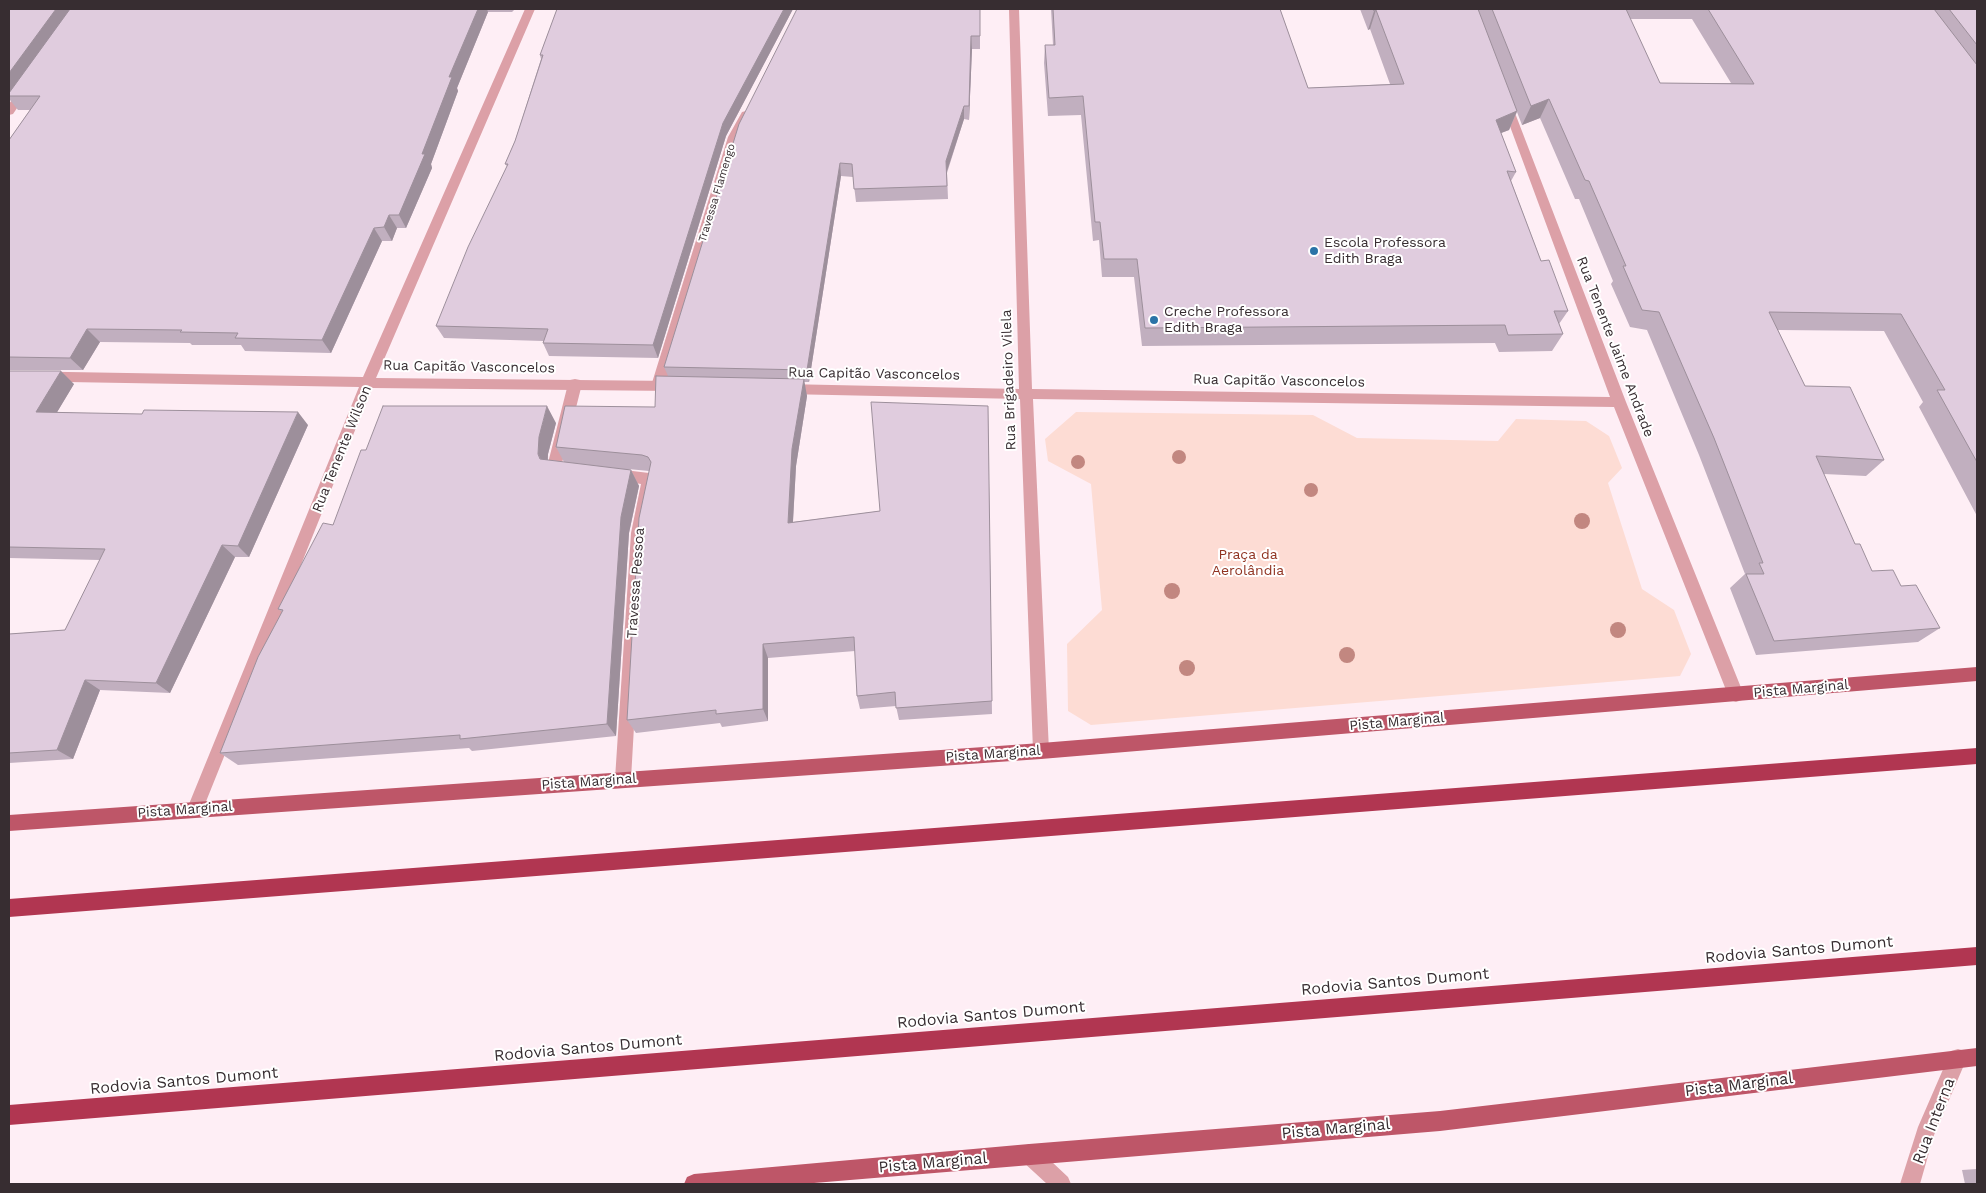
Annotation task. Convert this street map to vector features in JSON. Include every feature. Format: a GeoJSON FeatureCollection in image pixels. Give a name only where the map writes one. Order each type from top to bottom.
{"type":"FeatureCollection","features":[{"type":"Feature","properties":{"kind":"highway"},"geometry":{"type":"LineString","coordinates":[[9,908],[1977,756]]}},
{"type":"Feature","properties":{"kind":"highway","name":"Rodovia Santos Dumont"},"geometry":{"type":"LineString","coordinates":[[9,1115],[1977,956]]}},
{"type":"Feature","properties":{"kind":"main road","name":"Pista Marginal"},"geometry":{"type":"LineString","coordinates":[[9,823],[1041,751],[1977,674]]}},
{"type":"Feature","properties":{"kind":"main road","name":"Pista Marginal"},"geometry":{"type":"LineString","coordinates":[[694,1184],[1029,1154],[1440,1121],[1968,1057]]}},
{"type":"Feature","properties":{"kind":"street","name":"Rua Tenente Wilson"},"geometry":{"type":"LineString","coordinates":[[195,810],[382,347],[530,9]]}},
{"type":"Feature","properties":{"kind":"street","name":"Rua Brigadeiro Vilela"},"geometry":{"type":"LineString","coordinates":[[1014,9],[1026,394],[1041,751]]}},
{"type":"Feature","properties":{"kind":"street"},"geometry":{"type":"LineString","coordinates":[[9,112],[32,80]]}},
{"type":"Feature","properties":{"kind":"street","name":"Rua Tenente Jaime Andrade"},"geometry":{"type":"LineString","coordinates":[[1502,92],[1619,402],[1736,695]]}},
{"type":"Feature","properties":{"kind":"street","name":"Travessa Flamengo"},"geometry":{"type":"LineString","coordinates":[[658,386],[734,137],[751,103]]}},
{"type":"Feature","properties":{"kind":"street","name":"Rua Capitão Vasconcelos"},"geometry":{"type":"LineString","coordinates":[[9,376],[369,383],[688,386]]}},
{"type":"Feature","properties":{"kind":"street"},"geometry":{"type":"LineString","coordinates":[[575,384],[555,463],[556,470],[580,472]]}},
{"type":"Feature","properties":{"kind":"street","name":"Rua Capitão Vasconcelos"},"geometry":{"type":"LineString","coordinates":[[767,388],[1026,394],[1619,402]]}},
{"type":"Feature","properties":{"kind":"street","name":"Travessa Pessoa"},"geometry":{"type":"LineString","coordinates":[[598,474],[650,479],[638,533],[623,779]]}},
{"type":"Feature","properties":{"kind":"street","name":"Rua Interna"},"geometry":{"type":"LineString","coordinates":[[1910,1184],[1925,1134],[1968,1057]]}},
{"type":"Feature","properties":{"kind":"street"},"geometry":{"type":"LineString","coordinates":[[1029,1154],[1060,1184]]}},
{"type":"Feature","properties":{"kind":"green space","name":"Praça da Aerolândia"},"geometry":{"type":"Polygon","coordinates":[[[1076,412],[1313,415],[1357,438],[1498,441],[1516,419],[1586,421],[1609,436],[1622,468],[1608,483],[1642,589],[1674,610],[1691,654],[1680,676],[1091,725],[1068,711],[1067,644],[1102,610],[1091,484],[1048,461],[1045,439],[1076,412]]]}},
{"type":"Feature","properties":{"kind":"building"},"geometry":{"type":"Polygon","coordinates":[[[9,9],[56,9],[9,73],[9,9]]]}},
{"type":"Feature","properties":{"kind":"building"},"geometry":{"type":"Polygon","coordinates":[[[70,9],[478,9],[449,77],[452,77],[422,154],[425,154],[399,215],[389,215],[384,227],[374,228],[322,340],[235,338],[238,333],[180,332],[182,330],[87,329],[70,358],[9,357],[9,140],[40,96],[9,96],[9,93],[70,9]]]}},
{"type":"Feature","properties":{"kind":"building"},"geometry":{"type":"Polygon","coordinates":[[[557,9],[784,9],[723,123],[653,345],[543,343],[548,329],[436,326],[468,247],[508,164],[505,164],[515,141],[543,55],[540,55],[557,9]]]}},
{"type":"Feature","properties":{"kind":"building"},"geometry":{"type":"Polygon","coordinates":[[[797,9],[980,9],[980,36],[971,36],[969,106],[964,106],[946,161],[947,186],[854,189],[852,164],[840,163],[807,370],[664,367],[739,124],[797,9]]]}},
{"type":"Feature","properties":{"kind":"building"},"geometry":{"type":"Polygon","coordinates":[[[1053,9],[1280,9],[1308,88],[1404,84],[1376,10],[1374,11],[1373,9],[1478,9],[1517,111],[1496,120],[1516,172],[1507,171],[1541,261],[1549,260],[1568,311],[1554,311],[1563,334],[1508,335],[1505,325],[1145,328],[1137,259],[1104,259],[1100,222],[1095,222],[1083,96],[1049,98],[1045,45],[1055,45],[1053,9]]]}},
{"type":"Feature","properties":{"kind":"building"},"geometry":{"type":"Polygon","coordinates":[[[1492,9],[1626,9],[1660,83],[1754,84],[1708,9],[1934,9],[1977,65],[1977,462],[1937,390],[1945,390],[1901,314],[1769,312],[1805,386],[1850,387],[1884,460],[1816,456],[1855,544],[1860,544],[1872,571],[1893,570],[1901,586],[1916,585],[1940,628],[1774,641],[1746,574],[1764,574],[1759,563],[1763,563],[1714,438],[1659,312],[1642,310],[1623,266],[1626,266],[1589,181],[1585,180],[1549,99],[1531,106],[1492,9]]]}},
{"type":"Feature","properties":{"kind":"building"},"geometry":{"type":"Polygon","coordinates":[[[1949,9],[1977,9],[1977,45],[1949,9]]]}},
{"type":"Feature","properties":{"kind":"building"},"geometry":{"type":"Polygon","coordinates":[[[9,371],[61,371],[36,412],[142,414],[144,410],[298,412],[238,546],[222,545],[156,683],[85,680],[57,750],[9,753],[9,634],[65,630],[105,549],[9,547],[9,371]]]}},
{"type":"Feature","properties":{"kind":"building"},"geometry":{"type":"Polygon","coordinates":[[[656,376],[804,379],[792,449],[788,523],[880,511],[871,402],[988,406],[992,701],[896,708],[895,692],[857,696],[854,637],[763,644],[763,709],[716,714],[716,710],[627,720],[639,518],[651,462],[648,457],[642,455],[556,447],[565,406],[655,407],[656,376]]]}},
{"type":"Feature","properties":{"kind":"building"},"geometry":{"type":"Polygon","coordinates":[[[383,406],[547,406],[539,437],[538,454],[540,459],[631,470],[621,517],[607,724],[460,739],[460,735],[220,753],[258,657],[283,610],[278,609],[323,523],[333,525],[361,450],[366,450],[383,406]]]}},
{"type":"Feature","properties":{"kind":"place","name":"Escola Professora Edith Braga"},"geometry":{"type":"Point","coordinates":[1314,251]}},
{"type":"Feature","properties":{"kind":"place","name":"Creche Professora Edith Braga"},"geometry":{"type":"Point","coordinates":[1154,320]}}]}
